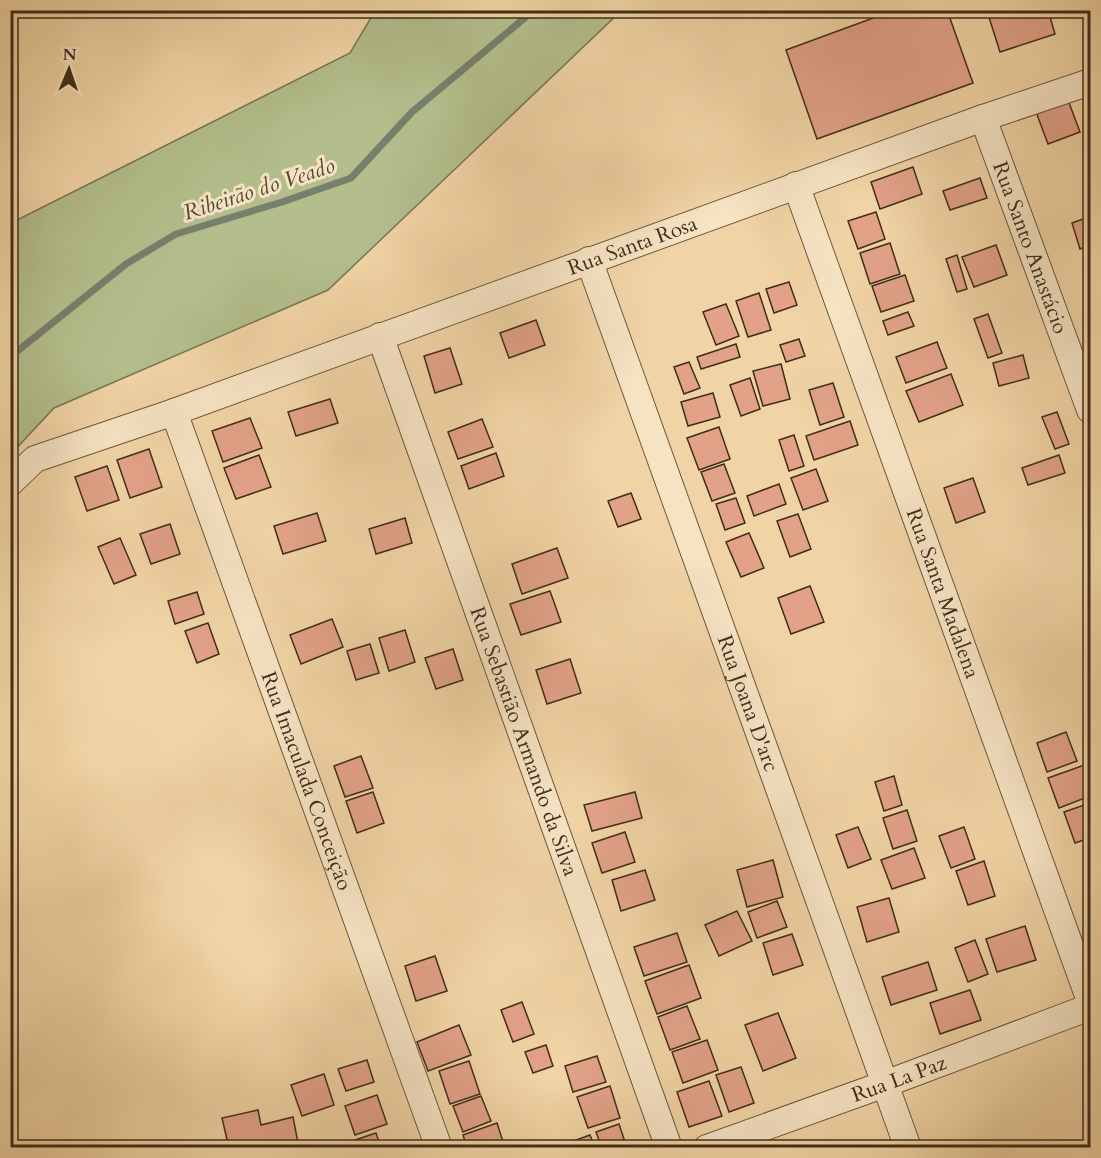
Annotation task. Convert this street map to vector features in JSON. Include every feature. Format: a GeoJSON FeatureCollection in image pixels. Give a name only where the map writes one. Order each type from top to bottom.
{"type":"FeatureCollection","features":[{"type":"Feature","properties":{"kind":"street","name":"Rua Santa Rosa"},"geometry":{"type":"LineString","coordinates":[[10,483],[36,459],[174,412],[796,185],[1090,82]]}},
{"type":"Feature","properties":{"kind":"street","name":"Rua Santo Anastácio"},"geometry":{"type":"LineString","coordinates":[[983,118],[1090,410]]}},
{"type":"Feature","properties":{"kind":"street","name":"Rua Santa Madalena"},"geometry":{"type":"LineString","coordinates":[[796,185],[1090,1001]]}},
{"type":"Feature","properties":{"kind":"street","name":"Rua Joana D'arc"},"geometry":{"type":"LineString","coordinates":[[589,260],[908,1148]]}},
{"type":"Feature","properties":{"kind":"street","name":"Rua Sebastião Armando da Silva"},"geometry":{"type":"LineString","coordinates":[[380,336],[669,1148]]}},
{"type":"Feature","properties":{"kind":"street","name":"Rua Imaculada Conceição"},"geometry":{"type":"LineString","coordinates":[[174,412],[439,1148]]}},
{"type":"Feature","properties":{"kind":"street","name":"Rua La Paz"},"geometry":{"type":"LineString","coordinates":[[708,1148],[1090,1007]]}},
{"type":"Feature","properties":{"kind":"green space"},"geometry":{"type":"Polygon","coordinates":[[[375,11],[621,11],[328,290],[54,408],[11,454],[11,223],[350,53],[375,11]]]}},
{"type":"Feature","properties":{"kind":"building"},"geometry":{"type":"Polygon","coordinates":[[[895,10],[947,10],[973,83],[817,139],[786,50],[895,10]]]}},
{"type":"Feature","properties":{"kind":"building"},"geometry":{"type":"Polygon","coordinates":[[[1048,10],[1055,34],[1000,52],[987,11],[1048,10]]]}},
{"type":"Feature","properties":{"kind":"building"},"geometry":{"type":"Polygon","coordinates":[[[1068,100],[1080,132],[1048,144],[1036,112],[1068,100]]]}},
{"type":"Feature","properties":{"kind":"building"},"geometry":{"type":"Polygon","coordinates":[[[913,167],[922,194],[880,209],[871,182],[913,167]]]}},
{"type":"Feature","properties":{"kind":"building"},"geometry":{"type":"Polygon","coordinates":[[[980,178],[987,198],[950,210],[943,191],[980,178]]]}},
{"type":"Feature","properties":{"kind":"building"},"geometry":{"type":"Polygon","coordinates":[[[876,212],[885,239],[858,249],[848,221],[876,212]]]}},
{"type":"Feature","properties":{"kind":"building"},"geometry":{"type":"Polygon","coordinates":[[[1086,218],[1090,245],[1080,249],[1072,223],[1086,218]]]}},
{"type":"Feature","properties":{"kind":"building"},"geometry":{"type":"Polygon","coordinates":[[[890,243],[900,274],[870,284],[860,253],[890,243]]]}},
{"type":"Feature","properties":{"kind":"building"},"geometry":{"type":"Polygon","coordinates":[[[996,245],[1007,275],[974,287],[962,257],[996,245]]]}},
{"type":"Feature","properties":{"kind":"building"},"geometry":{"type":"Polygon","coordinates":[[[957,255],[967,289],[957,292],[946,259],[957,255]]]}},
{"type":"Feature","properties":{"kind":"building"},"geometry":{"type":"Polygon","coordinates":[[[905,275],[914,301],[881,312],[872,286],[905,275]]]}},
{"type":"Feature","properties":{"kind":"building"},"geometry":{"type":"Polygon","coordinates":[[[789,282],[797,305],[774,313],[766,289],[789,282]]]}},
{"type":"Feature","properties":{"kind":"building"},"geometry":{"type":"Polygon","coordinates":[[[759,293],[771,330],[748,337],[736,301],[759,293]]]}},
{"type":"Feature","properties":{"kind":"building"},"geometry":{"type":"Polygon","coordinates":[[[726,304],[739,336],[716,345],[703,312],[726,304]]]}},
{"type":"Feature","properties":{"kind":"building"},"geometry":{"type":"Polygon","coordinates":[[[908,312],[914,326],[888,335],[883,321],[908,312]]]}},
{"type":"Feature","properties":{"kind":"building"},"geometry":{"type":"Polygon","coordinates":[[[988,314],[1002,353],[988,358],[974,319],[988,314]]]}},
{"type":"Feature","properties":{"kind":"building"},"geometry":{"type":"Polygon","coordinates":[[[536,320],[545,345],[509,358],[500,333],[536,320]]]}},
{"type":"Feature","properties":{"kind":"building"},"geometry":{"type":"Polygon","coordinates":[[[799,339],[805,356],[786,362],[780,345],[799,339]]]}},
{"type":"Feature","properties":{"kind":"building"},"geometry":{"type":"Polygon","coordinates":[[[937,342],[947,368],[906,383],[896,357],[937,342]]]}},
{"type":"Feature","properties":{"kind":"building"},"geometry":{"type":"Polygon","coordinates":[[[736,344],[740,357],[701,369],[697,357],[736,344]]]}},
{"type":"Feature","properties":{"kind":"building"},"geometry":{"type":"Polygon","coordinates":[[[450,348],[462,384],[435,393],[424,356],[450,348]]]}},
{"type":"Feature","properties":{"kind":"building"},"geometry":{"type":"Polygon","coordinates":[[[1023,355],[1029,378],[999,386],[993,363],[1023,355]]]}},
{"type":"Feature","properties":{"kind":"building"},"geometry":{"type":"Polygon","coordinates":[[[689,362],[700,388],[684,394],[674,367],[689,362]]]}},
{"type":"Feature","properties":{"kind":"building"},"geometry":{"type":"Polygon","coordinates":[[[781,364],[790,399],[763,406],[753,371],[781,364]]]}},
{"type":"Feature","properties":{"kind":"building"},"geometry":{"type":"Polygon","coordinates":[[[951,374],[963,405],[919,422],[906,391],[951,374]]]}},
{"type":"Feature","properties":{"kind":"building"},"geometry":{"type":"Polygon","coordinates":[[[750,378],[760,409],[741,416],[730,385],[750,378]]]}},
{"type":"Feature","properties":{"kind":"building"},"geometry":{"type":"Polygon","coordinates":[[[833,383],[844,417],[820,425],[809,390],[833,383]]]}},
{"type":"Feature","properties":{"kind":"building"},"geometry":{"type":"Polygon","coordinates":[[[713,393],[720,417],[688,426],[681,402],[713,393]]]}},
{"type":"Feature","properties":{"kind":"building"},"geometry":{"type":"Polygon","coordinates":[[[330,399],[338,423],[296,436],[288,412],[330,399]]]}},
{"type":"Feature","properties":{"kind":"building"},"geometry":{"type":"Polygon","coordinates":[[[1057,412],[1069,444],[1055,449],[1042,417],[1057,412]]]}},
{"type":"Feature","properties":{"kind":"building"},"geometry":{"type":"Polygon","coordinates":[[[250,418],[262,448],[223,462],[212,431],[250,418]]]}},
{"type":"Feature","properties":{"kind":"building"},"geometry":{"type":"Polygon","coordinates":[[[482,419],[493,447],[458,459],[448,432],[482,419]]]}},
{"type":"Feature","properties":{"kind":"building"},"geometry":{"type":"Polygon","coordinates":[[[850,421],[858,445],[814,460],[806,436],[850,421]]]}},
{"type":"Feature","properties":{"kind":"building"},"geometry":{"type":"Polygon","coordinates":[[[719,427],[730,459],[699,470],[687,438],[719,427]]]}},
{"type":"Feature","properties":{"kind":"building"},"geometry":{"type":"Polygon","coordinates":[[[794,435],[804,466],[789,471],[779,440],[794,435]]]}},
{"type":"Feature","properties":{"kind":"building"},"geometry":{"type":"Polygon","coordinates":[[[149,449],[162,487],[130,498],[117,460],[149,449]]]}},
{"type":"Feature","properties":{"kind":"building"},"geometry":{"type":"Polygon","coordinates":[[[496,453],[504,476],[469,489],[461,466],[496,453]]]}},
{"type":"Feature","properties":{"kind":"building"},"geometry":{"type":"Polygon","coordinates":[[[259,455],[271,487],[236,499],[224,468],[259,455]]]}},
{"type":"Feature","properties":{"kind":"building"},"geometry":{"type":"Polygon","coordinates":[[[1059,455],[1065,473],[1028,485],[1022,468],[1059,455]]]}},
{"type":"Feature","properties":{"kind":"building"},"geometry":{"type":"Polygon","coordinates":[[[724,464],[735,493],[712,501],[701,472],[724,464]]]}},
{"type":"Feature","properties":{"kind":"building"},"geometry":{"type":"Polygon","coordinates":[[[107,466],[119,500],[87,511],[75,477],[107,466]]]}},
{"type":"Feature","properties":{"kind":"building"},"geometry":{"type":"Polygon","coordinates":[[[816,469],[828,501],[803,510],[791,478],[816,469]]]}},
{"type":"Feature","properties":{"kind":"building"},"geometry":{"type":"Polygon","coordinates":[[[973,478],[985,512],[956,523],[944,488],[973,478]]]}},
{"type":"Feature","properties":{"kind":"building"},"geometry":{"type":"Polygon","coordinates":[[[779,484],[786,504],[754,516],[747,496],[779,484]]]}},
{"type":"Feature","properties":{"kind":"building"},"geometry":{"type":"Polygon","coordinates":[[[631,493],[641,519],[618,527],[608,501],[631,493]]]}},
{"type":"Feature","properties":{"kind":"building"},"geometry":{"type":"Polygon","coordinates":[[[736,498],[745,523],[725,530],[716,504],[736,498]]]}},
{"type":"Feature","properties":{"kind":"building"},"geometry":{"type":"Polygon","coordinates":[[[317,513],[326,541],[283,554],[274,526],[317,513]]]}},
{"type":"Feature","properties":{"kind":"building"},"geometry":{"type":"Polygon","coordinates":[[[798,514],[811,549],[790,557],[777,521],[798,514]]]}},
{"type":"Feature","properties":{"kind":"building"},"geometry":{"type":"Polygon","coordinates":[[[405,518],[412,543],[376,554],[369,529],[405,518]]]}},
{"type":"Feature","properties":{"kind":"building"},"geometry":{"type":"Polygon","coordinates":[[[170,524],[180,554],[151,564],[140,534],[170,524]]]}},
{"type":"Feature","properties":{"kind":"building"},"geometry":{"type":"Polygon","coordinates":[[[749,533],[764,568],[741,577],[726,542],[749,533]]]}},
{"type":"Feature","properties":{"kind":"building"},"geometry":{"type":"Polygon","coordinates":[[[120,538],[136,575],[114,584],[98,547],[120,538]]]}},
{"type":"Feature","properties":{"kind":"building"},"geometry":{"type":"Polygon","coordinates":[[[557,548],[568,578],[522,594],[512,564],[557,548]]]}},
{"type":"Feature","properties":{"kind":"building"},"geometry":{"type":"Polygon","coordinates":[[[810,586],[824,622],[791,634],[778,598],[810,586]]]}},
{"type":"Feature","properties":{"kind":"building"},"geometry":{"type":"Polygon","coordinates":[[[550,591],[561,622],[521,635],[510,604],[550,591]]]}},
{"type":"Feature","properties":{"kind":"building"},"geometry":{"type":"Polygon","coordinates":[[[197,592],[204,614],[175,624],[168,601],[197,592]]]}},
{"type":"Feature","properties":{"kind":"building"},"geometry":{"type":"Polygon","coordinates":[[[332,619],[343,647],[301,664],[290,635],[332,619]]]}},
{"type":"Feature","properties":{"kind":"building"},"geometry":{"type":"Polygon","coordinates":[[[208,623],[219,654],[197,663],[185,631],[208,623]]]}},
{"type":"Feature","properties":{"kind":"building"},"geometry":{"type":"Polygon","coordinates":[[[405,630],[415,662],[389,671],[379,638],[405,630]]]}},
{"type":"Feature","properties":{"kind":"building"},"geometry":{"type":"Polygon","coordinates":[[[370,644],[379,673],[356,680],[347,651],[370,644]]]}},
{"type":"Feature","properties":{"kind":"building"},"geometry":{"type":"Polygon","coordinates":[[[453,649],[463,680],[436,689],[425,658],[453,649]]]}},
{"type":"Feature","properties":{"kind":"building"},"geometry":{"type":"Polygon","coordinates":[[[570,659],[581,693],[547,704],[536,670],[570,659]]]}},
{"type":"Feature","properties":{"kind":"building"},"geometry":{"type":"Polygon","coordinates":[[[1066,732],[1077,761],[1047,772],[1037,743],[1066,732]]]}},
{"type":"Feature","properties":{"kind":"building"},"geometry":{"type":"Polygon","coordinates":[[[361,756],[373,788],[345,797],[334,766],[361,756]]]}},
{"type":"Feature","properties":{"kind":"building"},"geometry":{"type":"Polygon","coordinates":[[[1090,763],[1090,796],[1059,808],[1048,778],[1090,763]]]}},
{"type":"Feature","properties":{"kind":"building"},"geometry":{"type":"Polygon","coordinates":[[[894,776],[902,805],[884,811],[875,782],[894,776]]]}},
{"type":"Feature","properties":{"kind":"building"},"geometry":{"type":"Polygon","coordinates":[[[373,792],[384,823],[357,833],[346,801],[373,792]]]}},
{"type":"Feature","properties":{"kind":"building"},"geometry":{"type":"Polygon","coordinates":[[[635,792],[642,818],[592,831],[584,805],[635,792]]]}},
{"type":"Feature","properties":{"kind":"building"},"geometry":{"type":"Polygon","coordinates":[[[1090,803],[1090,838],[1075,843],[1064,812],[1090,803]]]}},
{"type":"Feature","properties":{"kind":"building"},"geometry":{"type":"Polygon","coordinates":[[[907,810],[917,841],[893,849],[883,818],[907,810]]]}},
{"type":"Feature","properties":{"kind":"building"},"geometry":{"type":"Polygon","coordinates":[[[858,827],[871,859],[848,868],[836,835],[858,827]]]}},
{"type":"Feature","properties":{"kind":"building"},"geometry":{"type":"Polygon","coordinates":[[[964,827],[975,859],[951,868],[939,836],[964,827]]]}},
{"type":"Feature","properties":{"kind":"building"},"geometry":{"type":"Polygon","coordinates":[[[625,832],[635,862],[602,873],[592,843],[625,832]]]}},
{"type":"Feature","properties":{"kind":"building"},"geometry":{"type":"Polygon","coordinates":[[[914,848],[925,878],[892,889],[881,860],[914,848]]]}},
{"type":"Feature","properties":{"kind":"building"},"geometry":{"type":"Polygon","coordinates":[[[773,860],[783,897],[747,907],[737,870],[773,860]]]}},
{"type":"Feature","properties":{"kind":"building"},"geometry":{"type":"Polygon","coordinates":[[[984,861],[995,896],[968,905],[956,871],[984,861]]]}},
{"type":"Feature","properties":{"kind":"building"},"geometry":{"type":"Polygon","coordinates":[[[645,870],[655,900],[621,911],[612,880],[645,870]]]}},
{"type":"Feature","properties":{"kind":"building"},"geometry":{"type":"Polygon","coordinates":[[[889,898],[899,932],[867,942],[857,907],[889,898]]]}},
{"type":"Feature","properties":{"kind":"building"},"geometry":{"type":"Polygon","coordinates":[[[777,901],[787,927],[757,938],[748,912],[777,901]]]}},
{"type":"Feature","properties":{"kind":"building"},"geometry":{"type":"Polygon","coordinates":[[[737,911],[752,941],[719,956],[705,925],[737,911]]]}},
{"type":"Feature","properties":{"kind":"building"},"geometry":{"type":"Polygon","coordinates":[[[1025,926],[1036,960],[997,972],[986,939],[1025,926]]]}},
{"type":"Feature","properties":{"kind":"building"},"geometry":{"type":"Polygon","coordinates":[[[677,933],[687,962],[644,976],[634,947],[677,933]]]}},
{"type":"Feature","properties":{"kind":"building"},"geometry":{"type":"Polygon","coordinates":[[[792,934],[803,965],[773,975],[763,943],[792,934]]]}},
{"type":"Feature","properties":{"kind":"building"},"geometry":{"type":"Polygon","coordinates":[[[975,940],[988,974],[968,982],[955,948],[975,940]]]}},
{"type":"Feature","properties":{"kind":"building"},"geometry":{"type":"Polygon","coordinates":[[[435,956],[447,991],[416,1001],[405,966],[435,956]]]}},
{"type":"Feature","properties":{"kind":"building"},"geometry":{"type":"Polygon","coordinates":[[[928,962],[937,990],[891,1005],[882,977],[928,962]]]}},
{"type":"Feature","properties":{"kind":"building"},"geometry":{"type":"Polygon","coordinates":[[[689,965],[701,998],[657,1014],[645,981],[689,965]]]}},
{"type":"Feature","properties":{"kind":"building"},"geometry":{"type":"Polygon","coordinates":[[[970,990],[981,1020],[940,1034],[930,1003],[970,990]]]}},
{"type":"Feature","properties":{"kind":"building"},"geometry":{"type":"Polygon","coordinates":[[[522,1002],[534,1034],[513,1042],[501,1010],[522,1002]]]}},
{"type":"Feature","properties":{"kind":"building"},"geometry":{"type":"Polygon","coordinates":[[[687,1006],[700,1039],[670,1050],[658,1017],[687,1006]]]}},
{"type":"Feature","properties":{"kind":"building"},"geometry":{"type":"Polygon","coordinates":[[[778,1013],[796,1058],[763,1071],[745,1025],[778,1013]]]}},
{"type":"Feature","properties":{"kind":"building"},"geometry":{"type":"Polygon","coordinates":[[[459,1025],[471,1055],[428,1071],[417,1042],[459,1025]]]}},
{"type":"Feature","properties":{"kind":"building"},"geometry":{"type":"Polygon","coordinates":[[[707,1040],[718,1070],[683,1083],[672,1052],[707,1040]]]}},
{"type":"Feature","properties":{"kind":"building"},"geometry":{"type":"Polygon","coordinates":[[[546,1045],[553,1066],[533,1073],[525,1052],[546,1045]]]}},
{"type":"Feature","properties":{"kind":"building"},"geometry":{"type":"Polygon","coordinates":[[[597,1056],[606,1082],[573,1092],[565,1066],[597,1056]]]}},
{"type":"Feature","properties":{"kind":"building"},"geometry":{"type":"Polygon","coordinates":[[[367,1060],[374,1082],[346,1091],[338,1069],[367,1060]]]}},
{"type":"Feature","properties":{"kind":"building"},"geometry":{"type":"Polygon","coordinates":[[[469,1061],[480,1094],[450,1104],[439,1071],[469,1061]]]}},
{"type":"Feature","properties":{"kind":"building"},"geometry":{"type":"Polygon","coordinates":[[[741,1067],[754,1103],[729,1112],[716,1075],[741,1067]]]}},
{"type":"Feature","properties":{"kind":"building"},"geometry":{"type":"Polygon","coordinates":[[[324,1074],[334,1105],[302,1116],[291,1085],[324,1074]]]}},
{"type":"Feature","properties":{"kind":"building"},"geometry":{"type":"Polygon","coordinates":[[[709,1081],[722,1116],[689,1127],[677,1092],[709,1081]]]}},
{"type":"Feature","properties":{"kind":"building"},"geometry":{"type":"Polygon","coordinates":[[[610,1086],[620,1118],[588,1128],[577,1097],[610,1086]]]}},
{"type":"Feature","properties":{"kind":"building"},"geometry":{"type":"Polygon","coordinates":[[[377,1095],[387,1124],[355,1135],[345,1106],[377,1095]]]}},
{"type":"Feature","properties":{"kind":"building"},"geometry":{"type":"Polygon","coordinates":[[[481,1096],[491,1121],[463,1132],[453,1106],[481,1096]]]}},
{"type":"Feature","properties":{"kind":"building"},"geometry":{"type":"Polygon","coordinates":[[[258,1110],[261,1125],[293,1117],[299,1148],[229,1148],[222,1118],[258,1110]]]}},
{"type":"Feature","properties":{"kind":"building"},"geometry":{"type":"Polygon","coordinates":[[[497,1123],[505,1148],[467,1148],[463,1135],[497,1123]]]}},
{"type":"Feature","properties":{"kind":"building"},"geometry":{"type":"Polygon","coordinates":[[[619,1124],[627,1148],[602,1148],[596,1132],[619,1124]]]}},
{"type":"Feature","properties":{"kind":"building"},"geometry":{"type":"Polygon","coordinates":[[[376,1133],[381,1148],[345,1148],[343,1144],[376,1133]]]}},
{"type":"Feature","properties":{"kind":"building"},"geometry":{"type":"Polygon","coordinates":[[[590,1135],[595,1148],[554,1148],[590,1135]]]}},
{"type":"Feature","properties":{"kind":"waterway","name":"Ribeirão do Veado"},"geometry":{"type":"LineString","coordinates":[[10,357],[126,264],[176,234],[282,202],[351,178],[412,112],[527,16],[529,10]]}}]}
